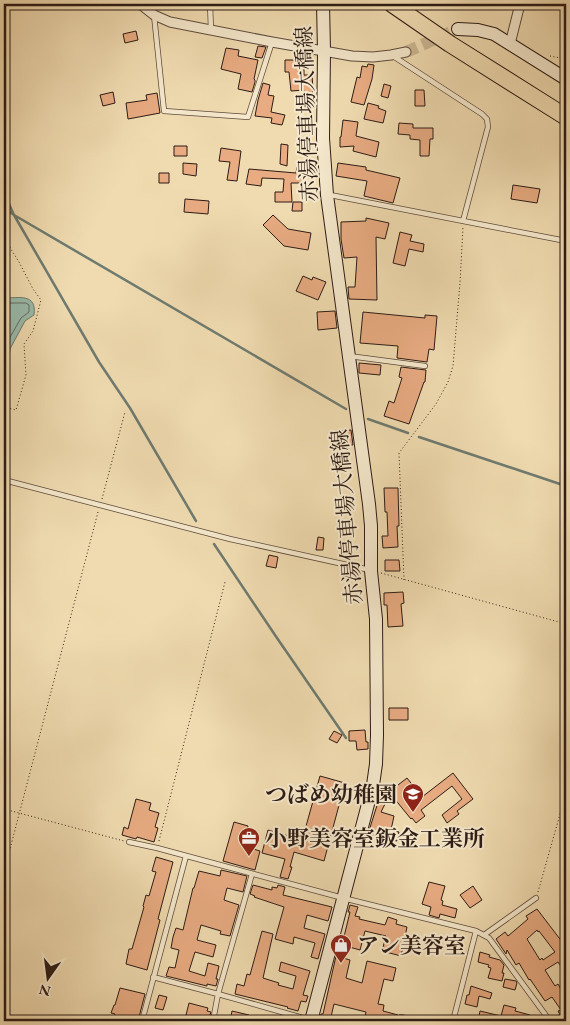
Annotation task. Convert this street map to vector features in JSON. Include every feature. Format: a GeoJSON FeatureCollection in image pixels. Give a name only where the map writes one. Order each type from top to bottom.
{"type":"FeatureCollection","features":[{"type":"Feature","properties":{"kind":"highway"},"geometry":{"type":"LineString","coordinates":[[392,4],[450,44],[566,117]]}},
{"type":"Feature","properties":{"kind":"main road","name":"赤湯停車場大橋線"},"geometry":{"type":"LineString","coordinates":[[311,1021],[372,785],[376,764],[377,736],[376,619],[371,571],[369,504],[327,195],[323,138],[323,4]]}},
{"type":"Feature","properties":{"kind":"main road"},"geometry":{"type":"LineString","coordinates":[[458,29],[478,30],[494,34],[566,79]]}},
{"type":"Feature","properties":{"kind":"street"},"geometry":{"type":"LineString","coordinates":[[140,4],[154,15],[170,22],[272,42],[352,56],[391,56],[406,52]]}},
{"type":"Feature","properties":{"kind":"street"},"geometry":{"type":"LineString","coordinates":[[510,44],[520,4]]}},
{"type":"Feature","properties":{"kind":"lane"},"geometry":{"type":"LineString","coordinates":[[210,4],[211,30]]}},
{"type":"Feature","properties":{"kind":"lane"},"geometry":{"type":"LineString","coordinates":[[154,15],[164,111],[248,117],[272,42]]}},
{"type":"Feature","properties":{"kind":"lane"},"geometry":{"type":"LineString","coordinates":[[391,56],[487,119],[488,127],[464,221]]}},
{"type":"Feature","properties":{"kind":"lane"},"geometry":{"type":"LineString","coordinates":[[327,195],[566,241]]}},
{"type":"Feature","properties":{"kind":"lane"},"geometry":{"type":"LineString","coordinates":[[348,356],[425,366]]}},
{"type":"Feature","properties":{"kind":"lane"},"geometry":{"type":"LineString","coordinates":[[4,480],[230,539],[371,571]]}},
{"type":"Feature","properties":{"kind":"lane"},"geometry":{"type":"LineString","coordinates":[[129,842],[476,931],[489,938],[550,1021]]}},
{"type":"Feature","properties":{"kind":"lane"},"geometry":{"type":"LineString","coordinates":[[142,1021],[186,856]]}},
{"type":"Feature","properties":{"kind":"lane"},"geometry":{"type":"LineString","coordinates":[[213,1021],[218,994],[252,874]]}},
{"type":"Feature","properties":{"kind":"lane"},"geometry":{"type":"LineString","coordinates":[[484,935],[536,898]]}},
{"type":"Feature","properties":{"kind":"lane"},"geometry":{"type":"LineString","coordinates":[[453,1021],[476,931]]}},
{"type":"Feature","properties":{"kind":"lane"},"geometry":{"type":"LineString","coordinates":[[153,977],[311,1021]]}},
{"type":"Feature","properties":{"kind":"lane"},"geometry":{"type":"LineString","coordinates":[[400,1021],[401,1017],[418,1021]]}},
{"type":"Feature","properties":{"kind":"path"},"geometry":{"type":"LineString","coordinates":[[544,64],[549,55],[566,59]]}},
{"type":"Feature","properties":{"kind":"path"},"geometry":{"type":"LineString","coordinates":[[404,580],[399,453],[436,404],[448,382],[453,366],[464,221]]}},
{"type":"Feature","properties":{"kind":"path"},"geometry":{"type":"LineString","coordinates":[[4,238],[41,300],[33,330],[24,344],[26,375],[16,410],[4,408]]}},
{"type":"Feature","properties":{"kind":"path"},"geometry":{"type":"LineString","coordinates":[[4,872],[125,412]]}},
{"type":"Feature","properties":{"kind":"path"},"geometry":{"type":"LineString","coordinates":[[371,571],[566,624]]}},
{"type":"Feature","properties":{"kind":"path"},"geometry":{"type":"LineString","coordinates":[[157,848],[225,582]]}},
{"type":"Feature","properties":{"kind":"path"},"geometry":{"type":"LineString","coordinates":[[536,898],[566,793]]}},
{"type":"Feature","properties":{"kind":"path"},"geometry":{"type":"LineString","coordinates":[[4,809],[129,842]]}},
{"type":"Feature","properties":{"kind":"water"},"geometry":{"type":"Polygon","coordinates":[[[4,298],[26,298],[30,300],[33,303],[34,315],[25,321],[10,349],[6,387],[4,390],[4,298]]]}},
{"type":"Feature","properties":{"kind":"building"},"geometry":{"type":"Polygon","coordinates":[[[136,31],[138,40],[125,43],[123,34],[136,31]]]}},
{"type":"Feature","properties":{"kind":"building"},"geometry":{"type":"Polygon","coordinates":[[[258,46],[266,47],[262,58],[255,57],[258,46]]]}},
{"type":"Feature","properties":{"kind":"building"},"geometry":{"type":"Polygon","coordinates":[[[226,48],[239,50],[238,56],[258,60],[252,92],[238,89],[241,74],[221,69],[226,48]]]}},
{"type":"Feature","properties":{"kind":"building"},"geometry":{"type":"Polygon","coordinates":[[[285,60],[304,60],[304,75],[312,75],[313,89],[311,101],[302,99],[304,90],[291,91],[289,72],[285,72],[285,60]]]}},
{"type":"Feature","properties":{"kind":"building"},"geometry":{"type":"Polygon","coordinates":[[[368,64],[374,65],[364,105],[351,102],[357,77],[360,78],[362,66],[367,67],[368,64]]]}},
{"type":"Feature","properties":{"kind":"building"},"geometry":{"type":"Polygon","coordinates":[[[263,83],[270,85],[268,95],[274,96],[271,112],[285,115],[282,125],[271,123],[272,118],[255,116],[263,83]]]}},
{"type":"Feature","properties":{"kind":"building"},"geometry":{"type":"Polygon","coordinates":[[[384,84],[391,86],[388,98],[381,96],[384,84]]]}},
{"type":"Feature","properties":{"kind":"building"},"geometry":{"type":"Polygon","coordinates":[[[415,90],[424,90],[425,106],[415,106],[415,90]]]}},
{"type":"Feature","properties":{"kind":"building"},"geometry":{"type":"Polygon","coordinates":[[[113,92],[115,103],[103,106],[100,95],[113,92]]]}},
{"type":"Feature","properties":{"kind":"building"},"geometry":{"type":"Polygon","coordinates":[[[157,93],[160,113],[128,119],[126,103],[147,100],[146,95],[157,93]]]}},
{"type":"Feature","properties":{"kind":"building"},"geometry":{"type":"Polygon","coordinates":[[[368,103],[379,106],[378,108],[386,111],[383,123],[364,119],[368,103]]]}},
{"type":"Feature","properties":{"kind":"building"},"geometry":{"type":"Polygon","coordinates":[[[343,120],[358,122],[356,136],[379,142],[376,157],[353,151],[354,146],[340,147],[343,120]]]}},
{"type":"Feature","properties":{"kind":"building"},"geometry":{"type":"Polygon","coordinates":[[[399,123],[413,124],[413,128],[433,128],[433,139],[430,139],[429,156],[420,156],[420,140],[410,139],[410,135],[398,134],[399,123]]]}},
{"type":"Feature","properties":{"kind":"building"},"geometry":{"type":"Polygon","coordinates":[[[281,144],[288,145],[287,166],[280,164],[281,144]]]}},
{"type":"Feature","properties":{"kind":"building"},"geometry":{"type":"Polygon","coordinates":[[[174,146],[187,146],[187,156],[174,156],[174,146]]]}},
{"type":"Feature","properties":{"kind":"building"},"geometry":{"type":"Polygon","coordinates":[[[221,148],[241,151],[237,181],[227,180],[230,162],[219,161],[221,148]]]}},
{"type":"Feature","properties":{"kind":"building"},"geometry":{"type":"Polygon","coordinates":[[[183,163],[197,164],[196,176],[183,174],[183,163]]]}},
{"type":"Feature","properties":{"kind":"building"},"geometry":{"type":"Polygon","coordinates":[[[338,163],[366,167],[366,170],[400,178],[393,203],[364,196],[367,181],[336,176],[338,163]]]}},
{"type":"Feature","properties":{"kind":"building"},"geometry":{"type":"Polygon","coordinates":[[[297,167],[303,167],[302,183],[291,183],[292,202],[275,202],[275,192],[283,192],[284,179],[262,178],[261,186],[246,184],[249,169],[296,173],[297,167]]]}},
{"type":"Feature","properties":{"kind":"building"},"geometry":{"type":"Polygon","coordinates":[[[159,173],[169,173],[169,183],[159,183],[159,173]]]}},
{"type":"Feature","properties":{"kind":"building"},"geometry":{"type":"Polygon","coordinates":[[[513,185],[540,189],[537,203],[511,199],[513,185]]]}},
{"type":"Feature","properties":{"kind":"building"},"geometry":{"type":"Polygon","coordinates":[[[185,199],[209,201],[208,214],[184,212],[185,199]]]}},
{"type":"Feature","properties":{"kind":"building"},"geometry":{"type":"Polygon","coordinates":[[[293,202],[302,202],[302,211],[292,211],[293,202]]]}},
{"type":"Feature","properties":{"kind":"building"},"geometry":{"type":"Polygon","coordinates":[[[273,215],[288,229],[311,233],[308,250],[284,246],[263,225],[273,215]]]}},
{"type":"Feature","properties":{"kind":"building"},"geometry":{"type":"Polygon","coordinates":[[[366,218],[389,223],[385,239],[376,237],[377,300],[349,299],[348,287],[355,287],[357,257],[344,258],[341,222],[366,221],[366,218]]]}},
{"type":"Feature","properties":{"kind":"building"},"geometry":{"type":"Polygon","coordinates":[[[400,232],[412,235],[410,241],[424,244],[423,252],[409,249],[405,266],[393,263],[400,232]]]}},
{"type":"Feature","properties":{"kind":"building"},"geometry":{"type":"Polygon","coordinates":[[[303,276],[312,280],[313,277],[326,282],[318,300],[296,291],[303,276]]]}},
{"type":"Feature","properties":{"kind":"building"},"geometry":{"type":"Polygon","coordinates":[[[335,311],[337,328],[318,330],[317,312],[335,311]]]}},
{"type":"Feature","properties":{"kind":"building"},"geometry":{"type":"Polygon","coordinates":[[[363,312],[425,318],[425,315],[437,316],[434,350],[429,349],[427,362],[397,358],[398,346],[360,343],[363,312]]]}},
{"type":"Feature","properties":{"kind":"building"},"geometry":{"type":"Polygon","coordinates":[[[359,363],[381,365],[380,375],[359,373],[359,363]]]}},
{"type":"Feature","properties":{"kind":"building"},"geometry":{"type":"Polygon","coordinates":[[[401,367],[426,370],[425,382],[409,424],[384,416],[389,401],[394,403],[402,378],[399,377],[401,367]]]}},
{"type":"Feature","properties":{"kind":"building"},"geometry":{"type":"Polygon","coordinates":[[[351,430],[353,445],[349,445],[349,449],[341,450],[338,431],[351,430]]]}},
{"type":"Feature","properties":{"kind":"building"},"geometry":{"type":"Polygon","coordinates":[[[384,488],[398,488],[398,547],[383,548],[382,536],[388,536],[384,488]]]}},
{"type":"Feature","properties":{"kind":"building"},"geometry":{"type":"Polygon","coordinates":[[[318,537],[324,538],[323,550],[316,550],[318,537]]]}},
{"type":"Feature","properties":{"kind":"building"},"geometry":{"type":"Polygon","coordinates":[[[269,555],[278,557],[276,568],[266,566],[269,555]]]}},
{"type":"Feature","properties":{"kind":"building"},"geometry":{"type":"Polygon","coordinates":[[[385,560],[399,560],[400,571],[385,571],[385,560]]]}},
{"type":"Feature","properties":{"kind":"building"},"geometry":{"type":"Polygon","coordinates":[[[403,592],[404,603],[401,604],[403,626],[388,627],[387,605],[384,605],[384,593],[403,592]]]}},
{"type":"Feature","properties":{"kind":"building"},"geometry":{"type":"Polygon","coordinates":[[[389,708],[408,708],[408,720],[389,720],[389,708]]]}},
{"type":"Feature","properties":{"kind":"building"},"geometry":{"type":"Polygon","coordinates":[[[365,730],[368,749],[357,750],[356,741],[349,741],[349,731],[365,730]]]}},
{"type":"Feature","properties":{"kind":"building"},"geometry":{"type":"Polygon","coordinates":[[[334,731],[342,735],[337,743],[329,739],[334,731]]]}},
{"type":"Feature","properties":{"kind":"building"},"geometry":{"type":"Polygon","coordinates":[[[453,773],[473,799],[457,811],[459,814],[447,823],[442,815],[462,799],[452,786],[421,810],[425,816],[416,823],[389,792],[407,778],[422,797],[453,773]]]}},
{"type":"Feature","properties":{"kind":"building"},"geometry":{"type":"Polygon","coordinates":[[[320,776],[345,783],[324,861],[294,852],[288,879],[280,877],[285,859],[262,853],[268,830],[289,836],[289,833],[303,837],[320,776]]]}},
{"type":"Feature","properties":{"kind":"building"},"geometry":{"type":"Polygon","coordinates":[[[136,799],[151,803],[149,810],[159,813],[155,827],[158,828],[154,842],[122,835],[124,827],[128,829],[136,799]]]}},
{"type":"Feature","properties":{"kind":"building"},"geometry":{"type":"Polygon","coordinates":[[[379,799],[386,802],[381,812],[394,816],[391,830],[399,832],[397,841],[368,834],[379,799]]]}},
{"type":"Feature","properties":{"kind":"building"},"geometry":{"type":"Polygon","coordinates":[[[234,822],[248,826],[243,846],[260,851],[255,870],[223,861],[234,822]]]}},
{"type":"Feature","properties":{"kind":"building"},"geometry":{"type":"Polygon","coordinates":[[[156,857],[173,862],[147,970],[126,964],[129,949],[132,949],[146,895],[149,896],[156,872],[152,871],[156,857]]]}},
{"type":"Feature","properties":{"kind":"building"},"geometry":{"type":"Polygon","coordinates":[[[221,870],[247,876],[243,892],[227,888],[224,900],[239,905],[230,936],[220,934],[221,931],[201,925],[197,940],[216,945],[213,957],[195,952],[189,971],[205,976],[208,963],[219,966],[216,986],[207,984],[207,986],[166,976],[169,967],[175,968],[179,950],[171,948],[173,937],[176,928],[183,930],[199,871],[220,876],[221,870]]]}},
{"type":"Feature","properties":{"kind":"building"},"geometry":{"type":"Polygon","coordinates":[[[429,882],[445,886],[441,900],[443,901],[442,905],[457,909],[455,918],[440,914],[439,918],[429,915],[431,907],[422,904],[429,882]]]}},
{"type":"Feature","properties":{"kind":"building"},"geometry":{"type":"Polygon","coordinates":[[[253,885],[272,890],[272,887],[277,888],[278,885],[285,887],[283,895],[332,907],[328,921],[307,915],[304,928],[325,934],[318,959],[311,957],[315,943],[294,937],[293,944],[275,939],[284,907],[254,897],[250,894],[253,885]]]}},
{"type":"Feature","properties":{"kind":"building"},"geometry":{"type":"Polygon","coordinates":[[[473,886],[482,900],[470,908],[460,895],[473,886]]]}},
{"type":"Feature","properties":{"kind":"building"},"geometry":{"type":"Polygon","coordinates":[[[350,905],[358,907],[355,916],[360,917],[359,919],[385,925],[388,917],[397,920],[396,924],[407,927],[401,956],[382,951],[386,936],[365,931],[360,950],[342,945],[350,905]]]}},
{"type":"Feature","properties":{"kind":"building"},"geometry":{"type":"Polygon","coordinates":[[[537,909],[566,947],[566,961],[560,965],[558,962],[545,970],[555,986],[558,984],[566,998],[566,1021],[563,1021],[558,1011],[561,1010],[552,997],[545,1001],[519,963],[516,965],[507,950],[506,954],[496,939],[505,932],[508,936],[528,919],[526,916],[537,909]],[[537,930],[527,939],[540,960],[542,958],[543,960],[555,952],[537,930]]]}},
{"type":"Feature","properties":{"kind":"building"},"geometry":{"type":"Polygon","coordinates":[[[262,931],[273,934],[263,978],[293,989],[296,976],[279,971],[281,962],[310,971],[303,995],[308,996],[306,1002],[301,1001],[298,1011],[235,994],[237,984],[244,986],[247,974],[250,975],[262,931]]]}},
{"type":"Feature","properties":{"kind":"building"},"geometry":{"type":"Polygon","coordinates":[[[480,952],[500,960],[504,965],[502,981],[488,978],[491,968],[488,967],[489,965],[478,962],[480,952]]]}},
{"type":"Feature","properties":{"kind":"building"},"geometry":{"type":"Polygon","coordinates":[[[336,956],[350,960],[346,978],[362,983],[367,961],[396,968],[393,981],[384,979],[378,1004],[384,1005],[383,1011],[398,1015],[396,1021],[364,1021],[366,1012],[334,1004],[330,1021],[319,1021],[321,1014],[323,1014],[336,956]]]}},
{"type":"Feature","properties":{"kind":"building"},"geometry":{"type":"Polygon","coordinates":[[[505,979],[516,981],[515,990],[503,987],[505,979]]]}},
{"type":"Feature","properties":{"kind":"building"},"geometry":{"type":"Polygon","coordinates":[[[471,986],[492,993],[490,999],[479,996],[477,1007],[465,1004],[471,986]]]}},
{"type":"Feature","properties":{"kind":"building"},"geometry":{"type":"Polygon","coordinates":[[[120,988],[145,994],[138,1021],[113,1021],[115,1014],[111,1013],[120,988]]]}},
{"type":"Feature","properties":{"kind":"building"},"geometry":{"type":"Polygon","coordinates":[[[159,995],[167,997],[163,1010],[155,1008],[159,995]]]}},
{"type":"Feature","properties":{"kind":"building"},"geometry":{"type":"Polygon","coordinates":[[[189,1003],[208,1008],[207,1011],[211,1012],[209,1018],[206,1017],[205,1020],[186,1015],[189,1003]]]}},
{"type":"Feature","properties":{"kind":"building"},"geometry":{"type":"Polygon","coordinates":[[[504,1005],[516,1008],[515,1011],[530,1015],[528,1021],[478,1021],[480,1011],[501,1016],[504,1005]]]}},
{"type":"Feature","properties":{"kind":"building"},"geometry":{"type":"Polygon","coordinates":[[[232,1011],[249,1015],[247,1021],[230,1021],[232,1011]]]}},
{"type":"Feature","properties":{"kind":"waterway"},"geometry":{"type":"LineString","coordinates":[[4,193],[14,215],[99,362],[130,408],[196,521]]}},
{"type":"Feature","properties":{"kind":"waterway"},"geometry":{"type":"LineString","coordinates":[[4,208],[346,409]]}},
{"type":"Feature","properties":{"kind":"waterway"},"geometry":{"type":"LineString","coordinates":[[368,419],[408,433]]}},
{"type":"Feature","properties":{"kind":"waterway"},"geometry":{"type":"LineString","coordinates":[[419,437],[566,486]]}},
{"type":"Feature","properties":{"kind":"waterway"},"geometry":{"type":"LineString","coordinates":[[214,544],[346,738]]}},
{"type":"Feature","properties":{"kind":"tunnel"},"geometry":{"type":"LineString","coordinates":[[406,52],[458,29]]}},
{"type":"Feature","properties":{"kind":"place","name":"つばめ幼稚園"},"geometry":{"type":"Point","coordinates":[413,813]}},
{"type":"Feature","properties":{"kind":"place","name":"小野美容室鈑金工業所"},"geometry":{"type":"Point","coordinates":[249,857]}},
{"type":"Feature","properties":{"kind":"place","name":"アン美容室"},"geometry":{"type":"Point","coordinates":[341,964]}}]}
